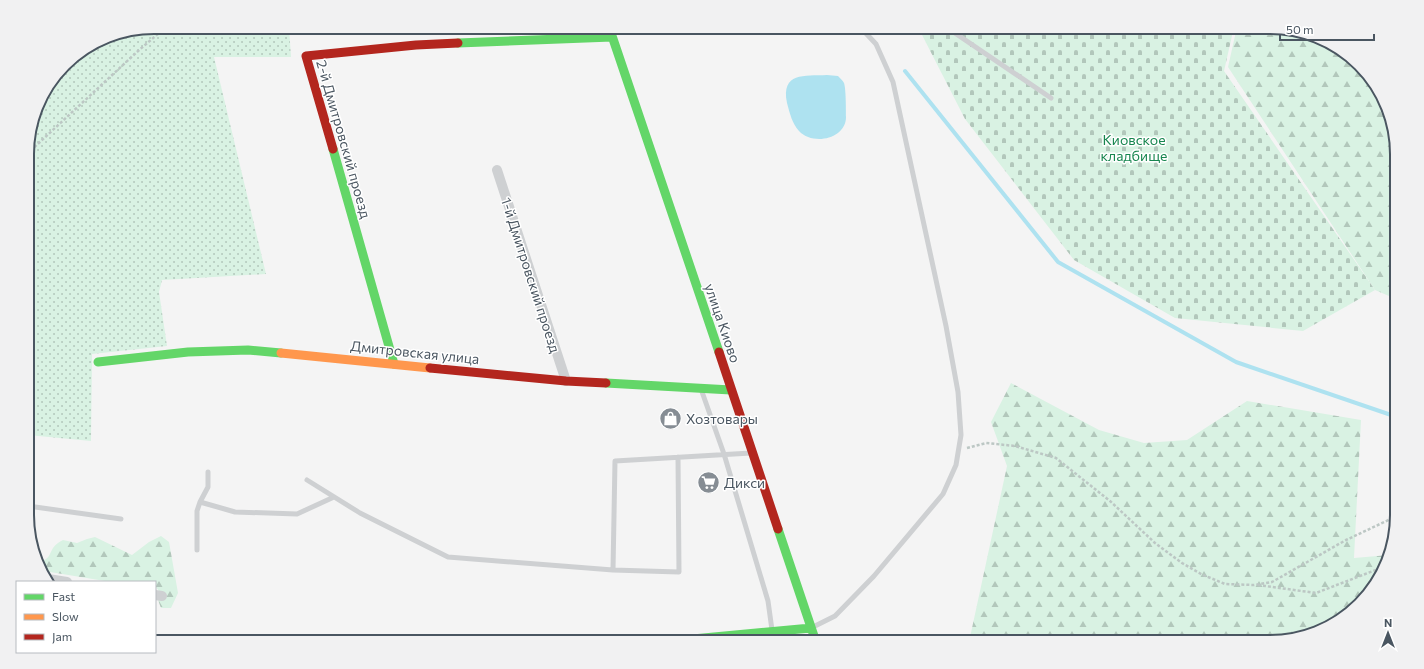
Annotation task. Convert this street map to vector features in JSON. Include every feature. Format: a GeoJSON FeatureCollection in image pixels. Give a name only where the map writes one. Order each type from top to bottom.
{"type":"FeatureCollection","features":[{"type":"Feature","properties":{"kind":"street","name":"улица Киово"},"geometry":{"type":"LineString","coordinates":[[611,34],[814,635]]}},
{"type":"Feature","properties":{"kind":"street","name":"2-й Дмитровский проезд"},"geometry":{"type":"LineString","coordinates":[[394,364],[306,56],[416,45],[612,37]]}},
{"type":"Feature","properties":{"kind":"street","name":"1-й Дмитровский проезд"},"geometry":{"type":"LineString","coordinates":[[496,170],[566,381]]}},
{"type":"Feature","properties":{"kind":"street","name":"Дмитровская улица"},"geometry":{"type":"LineString","coordinates":[[98,362],[188,352],[248,350],[566,381],[731,390]]}},
{"type":"Feature","properties":{"kind":"street"},"geometry":{"type":"LineString","coordinates":[[732,635],[811,628]]}},
{"type":"Feature","properties":{"kind":"lane"},"geometry":{"type":"LineString","coordinates":[[811,628],[835,616],[874,576],[943,494],[956,465],[961,435],[958,392],[943,311],[894,82],[876,44],[867,34]]}},
{"type":"Feature","properties":{"kind":"lane"},"geometry":{"type":"LineString","coordinates":[[956,34],[1051,98]]}},
{"type":"Feature","properties":{"kind":"lane"},"geometry":{"type":"LineString","coordinates":[[700,389],[724,454],[768,601],[773,631]]}},
{"type":"Feature","properties":{"kind":"lane"},"geometry":{"type":"LineString","coordinates":[[613,570],[615,461],[752,453]]}},
{"type":"Feature","properties":{"kind":"lane"},"geometry":{"type":"LineString","coordinates":[[307,480],[360,513],[448,557],[613,570],[679,572],[678,457]]}},
{"type":"Feature","properties":{"kind":"lane"},"geometry":{"type":"LineString","coordinates":[[197,550],[197,511],[208,487],[208,472]]}},
{"type":"Feature","properties":{"kind":"lane"},"geometry":{"type":"LineString","coordinates":[[200,502],[235,512],[297,514],[334,496]]}},
{"type":"Feature","properties":{"kind":"lane"},"geometry":{"type":"LineString","coordinates":[[34,507],[121,520]]}},
{"type":"Feature","properties":{"kind":"path"},"geometry":{"type":"LineString","coordinates":[[34,148],[158,34]]}},
{"type":"Feature","properties":{"kind":"path"},"geometry":{"type":"LineString","coordinates":[[959,450],[986,443],[1014,446],[1056,458],[1110,501],[1155,543],[1182,563],[1201,574],[1225,584],[1254,585],[1316,593],[1377,570]]}},
{"type":"Feature","properties":{"kind":"path"},"geometry":{"type":"LineString","coordinates":[[1254,585],[1272,582],[1346,540],[1390,519]]}},
{"type":"Feature","properties":{"kind":"green space"},"geometry":{"type":"Polygon","coordinates":[[[146,34],[289,34],[291,57],[214,57],[266,274],[162,280],[159,292],[167,346],[92,354],[91,441],[34,436],[34,146],[38,123],[43,108],[54,87],[69,69],[87,54],[101,46],[123,38],[146,34]]]}},
{"type":"Feature","properties":{"kind":"green space","name":"Киовское кладбище"},"geometry":{"type":"Polygon","coordinates":[[[922,34],[1232,34],[1224,71],[1375,290],[1303,331],[1175,318],[1074,260],[965,119],[922,34]]]}},
{"type":"Feature","properties":{"kind":"green space"},"geometry":{"type":"Polygon","coordinates":[[[1235,34],[1285,35],[1316,43],[1330,50],[1355,69],[1365,81],[1381,108],[1389,139],[1390,296],[1375,290],[1228,67],[1235,34]]]}},
{"type":"Feature","properties":{"kind":"green space"},"geometry":{"type":"Polygon","coordinates":[[[1011,383],[1099,430],[1144,443],[1187,440],[1247,401],[1361,420],[1354,558],[1383,556],[1374,575],[1360,594],[1349,605],[1337,615],[1323,623],[1293,633],[1278,635],[971,635],[1007,466],[991,422],[1011,383]]]}},
{"type":"Feature","properties":{"kind":"green space"},"geometry":{"type":"Polygon","coordinates":[[[161,536],[169,542],[178,593],[171,608],[161,608],[158,600],[159,591],[156,587],[156,581],[105,581],[48,572],[43,560],[47,558],[53,548],[63,540],[77,543],[95,537],[132,555],[149,542],[161,536]]]}},
{"type":"Feature","properties":{"kind":"water"},"geometry":{"type":"Polygon","coordinates":[[[803,76],[838,76],[844,83],[846,94],[845,125],[841,131],[828,138],[820,139],[805,136],[799,131],[790,115],[787,103],[787,86],[791,81],[803,76]]]}},
{"type":"Feature","properties":{"kind":"waterway"},"geometry":{"type":"LineString","coordinates":[[905,71],[1058,262],[1236,362],[1390,415]]}},
{"type":"Feature","properties":{"kind":"traffic: fast"},"geometry":{"type":"LineString","coordinates":[[611,34],[719,352]]}},
{"type":"Feature","properties":{"kind":"traffic: fast"},"geometry":{"type":"LineString","coordinates":[[458,43],[612,37]]}},
{"type":"Feature","properties":{"kind":"traffic: fast"},"geometry":{"type":"LineString","coordinates":[[333,149],[394,364]]}},
{"type":"Feature","properties":{"kind":"traffic: fast"},"geometry":{"type":"LineString","coordinates":[[98,362],[188,352],[248,350],[281,353]]}},
{"type":"Feature","properties":{"kind":"traffic: fast"},"geometry":{"type":"LineString","coordinates":[[606,383],[731,390]]}},
{"type":"Feature","properties":{"kind":"traffic: fast"},"geometry":{"type":"LineString","coordinates":[[778,529],[814,635]]}},
{"type":"Feature","properties":{"kind":"traffic: fast"},"geometry":{"type":"LineString","coordinates":[[736,635],[811,628]]}},
{"type":"Feature","properties":{"kind":"traffic: slow"},"geometry":{"type":"LineString","coordinates":[[281,353],[430,368]]}},
{"type":"Feature","properties":{"kind":"traffic: jam"},"geometry":{"type":"LineString","coordinates":[[333,149],[306,56],[416,45],[458,43]]}},
{"type":"Feature","properties":{"kind":"traffic: jam"},"geometry":{"type":"LineString","coordinates":[[719,352],[778,529]]}},
{"type":"Feature","properties":{"kind":"traffic: jam"},"geometry":{"type":"LineString","coordinates":[[430,368],[566,381],[606,383]]}},
{"type":"Feature","properties":{"kind":"place","name":"Хозтовары"},"geometry":{"type":"Point","coordinates":[670,418]}},
{"type":"Feature","properties":{"kind":"place","name":"Дикси"},"geometry":{"type":"Point","coordinates":[709,482]}}]}
